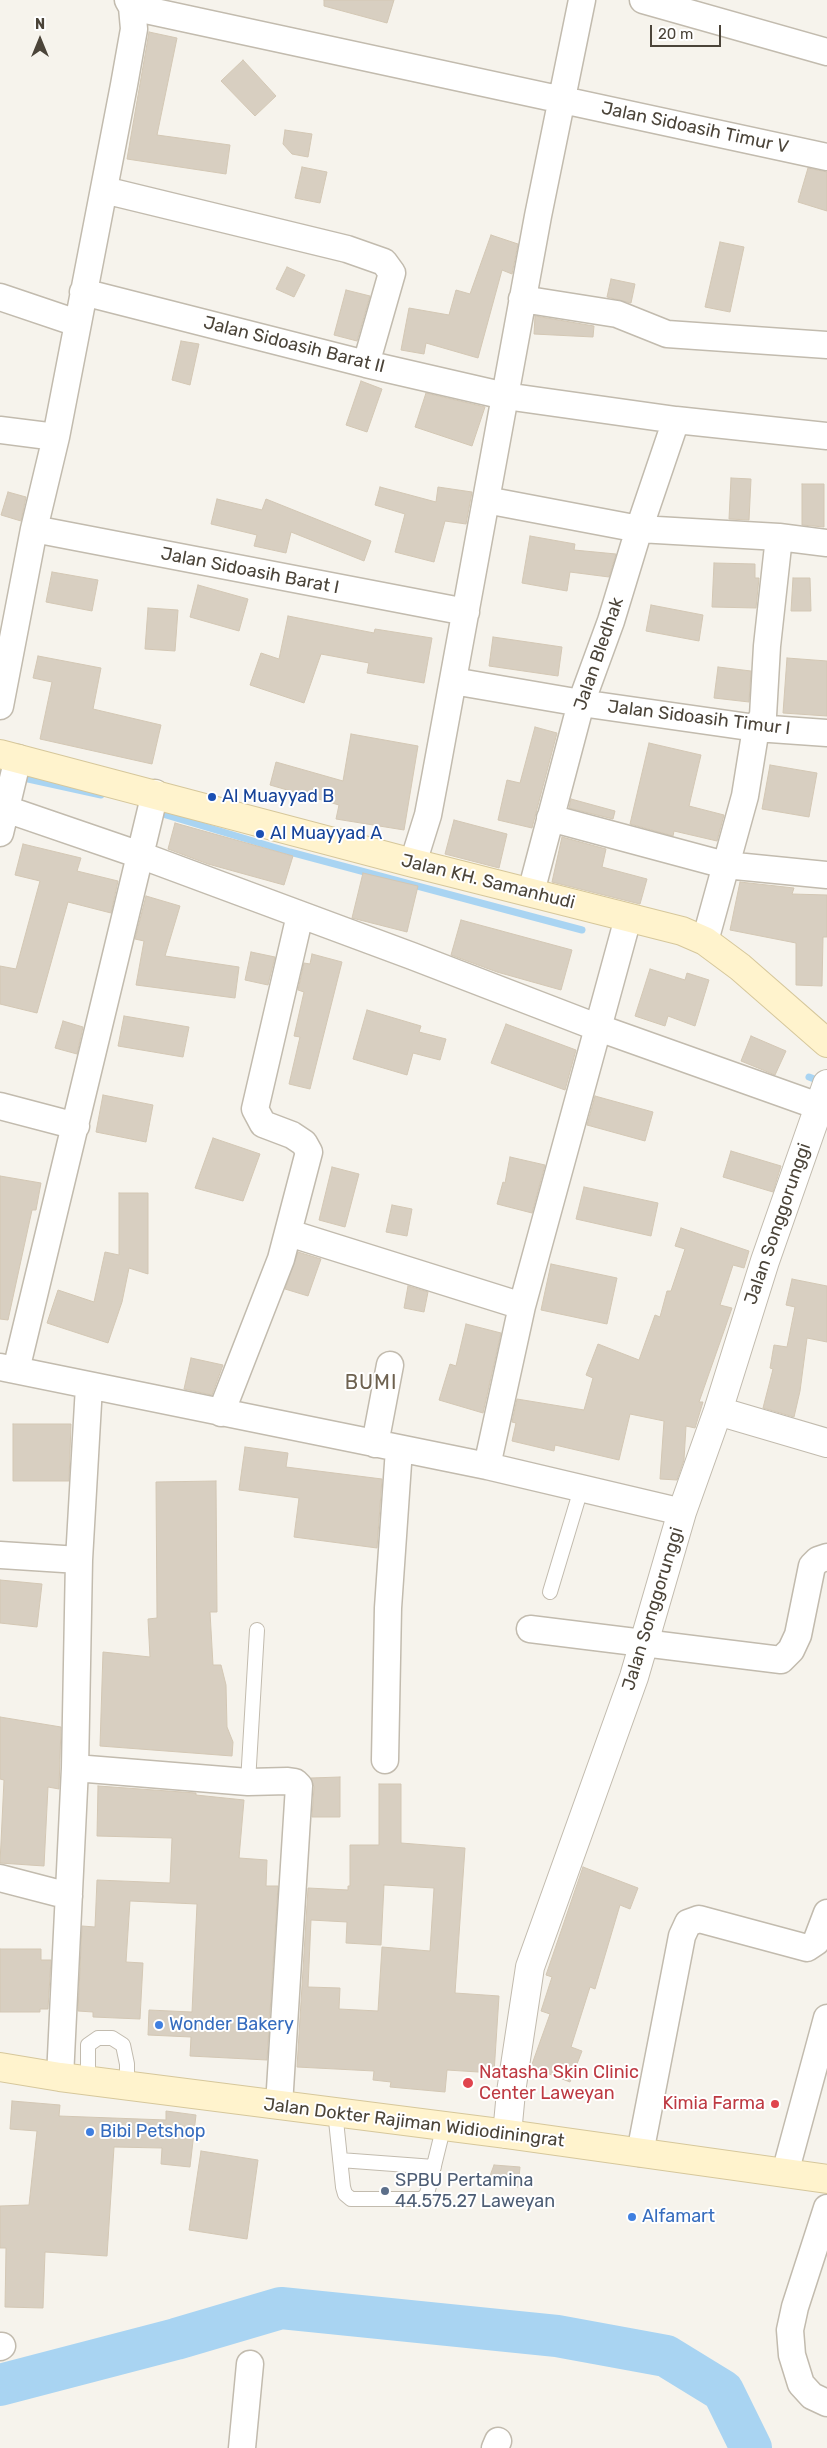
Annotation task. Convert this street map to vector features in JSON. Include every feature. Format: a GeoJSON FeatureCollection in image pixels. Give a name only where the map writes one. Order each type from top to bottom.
{"type":"FeatureCollection","features":[{"type":"Feature","properties":{"kind":"main road","name":"Jalan KH. Samanhudi"},"geometry":{"type":"LineString","coordinates":[[9,756],[152,808],[413,863],[682,931],[705,941],[773,994],[827,1043]]}},
{"type":"Feature","properties":{"kind":"main road","name":"Jalan Dokter Rajiman Widiodiningrat"},"geometry":{"type":"LineString","coordinates":[[0,2067],[60,2077],[88,2079],[279,2106],[444,2125],[827,2179]]}},
{"type":"Feature","properties":{"kind":"street"},"geometry":{"type":"LineString","coordinates":[[413,863],[428,815],[522,300],[582,0]]}},
{"type":"Feature","properties":{"kind":"street"},"geometry":{"type":"LineString","coordinates":[[643,0],[688,6],[827,52]]}},
{"type":"Feature","properties":{"kind":"street"},"geometry":{"type":"LineString","coordinates":[[0,706],[34,529],[56,436],[134,29],[130,3]]}},
{"type":"Feature","properties":{"kind":"street","name":"Jalan Sidoasih Timur V"},"geometry":{"type":"LineString","coordinates":[[130,3],[827,157]]}},
{"type":"Feature","properties":{"kind":"street"},"geometry":{"type":"LineString","coordinates":[[104,190],[347,249],[384,262],[392,273],[366,364]]}},
{"type":"Feature","properties":{"kind":"street","name":"Jalan Sidoasih Barat II"},"geometry":{"type":"LineString","coordinates":[[83,292],[366,364],[505,396],[676,420],[827,436]]}},
{"type":"Feature","properties":{"kind":"street"},"geometry":{"type":"LineString","coordinates":[[0,296],[77,323]]}},
{"type":"Feature","properties":{"kind":"street"},"geometry":{"type":"LineString","coordinates":[[522,300],[617,314],[667,334],[827,345]]}},
{"type":"Feature","properties":{"kind":"street","name":"Jalan Bledhak"},"geometry":{"type":"LineString","coordinates":[[531,892],[581,703],[611,621],[639,529],[676,420]]}},
{"type":"Feature","properties":{"kind":"street"},"geometry":{"type":"LineString","coordinates":[[0,430],[56,436]]}},
{"type":"Feature","properties":{"kind":"street"},"geometry":{"type":"LineString","coordinates":[[486,500],[639,529],[779,537],[827,543]]}},
{"type":"Feature","properties":{"kind":"street","name":"Jalan Sidoasih Barat I"},"geometry":{"type":"LineString","coordinates":[[34,529],[466,612]]}},
{"type":"Feature","properties":{"kind":"street"},"geometry":{"type":"LineString","coordinates":[[705,941],[745,796],[756,728],[763,716],[767,646],[779,537]]}},
{"type":"Feature","properties":{"kind":"street","name":"Jalan Sidoasih Timur I"},"geometry":{"type":"LineString","coordinates":[[453,681],[581,703],[756,728],[827,733]]}},
{"type":"Feature","properties":{"kind":"street"},"geometry":{"type":"LineString","coordinates":[[9,756],[2,816],[140,855],[599,1028],[823,1093]]}},
{"type":"Feature","properties":{"kind":"street"},"geometry":{"type":"LineString","coordinates":[[152,808],[76,1126],[8,1368],[487,1466],[682,1512]]}},
{"type":"Feature","properties":{"kind":"street"},"geometry":{"type":"LineString","coordinates":[[550,818],[725,865],[827,875]]}},
{"type":"Feature","properties":{"kind":"street"},"geometry":{"type":"LineString","coordinates":[[221,1413],[290,1233],[309,1152],[304,1143],[292,1134],[263,1124],[255,1109],[300,914]]}},
{"type":"Feature","properties":{"kind":"street"},"geometry":{"type":"LineString","coordinates":[[487,1466],[522,1306],[628,918]]}},
{"type":"Feature","properties":{"kind":"street","name":"Jalan Songgorunggi"},"geometry":{"type":"LineString","coordinates":[[508,2134],[511,2092],[530,1967],[618,1724],[644,1644],[682,1512],[718,1411],[765,1261],[823,1093]]}},
{"type":"Feature","properties":{"kind":"street"},"geometry":{"type":"LineString","coordinates":[[0,1106],[76,1126]]}},
{"type":"Feature","properties":{"kind":"street"},"geometry":{"type":"LineString","coordinates":[[290,1233],[522,1306]]}},
{"type":"Feature","properties":{"kind":"street"},"geometry":{"type":"LineString","coordinates":[[385,1760],[388,1608],[387,1447],[390,1365]]}},
{"type":"Feature","properties":{"kind":"street"},"geometry":{"type":"LineString","coordinates":[[60,2077],[76,1768],[79,1560],[89,1386]]}},
{"type":"Feature","properties":{"kind":"street"},"geometry":{"type":"LineString","coordinates":[[718,1411],[827,1443]]}},
{"type":"Feature","properties":{"kind":"street"},"geometry":{"type":"LineString","coordinates":[[0,1555],[79,1560]]}},
{"type":"Feature","properties":{"kind":"street"},"geometry":{"type":"LineString","coordinates":[[530,1630],[781,1660],[791,1650],[798,1635],[812,1566],[818,1560],[827,1557]]}},
{"type":"Feature","properties":{"kind":"street"},"geometry":{"type":"LineString","coordinates":[[76,1768],[248,1782],[288,1781],[295,1782],[298,1786],[279,2106]]}},
{"type":"Feature","properties":{"kind":"street"},"geometry":{"type":"LineString","coordinates":[[0,1878],[69,1896]]}},
{"type":"Feature","properties":{"kind":"street"},"geometry":{"type":"LineString","coordinates":[[640,2153],[684,1928],[688,1923],[699,1919],[807,1948],[816,1942],[827,1913]]}},
{"type":"Feature","properties":{"kind":"street"},"geometry":{"type":"LineString","coordinates":[[785,2173],[827,2018]]}},
{"type":"Feature","properties":{"kind":"street"},"geometry":{"type":"LineString","coordinates":[[827,2208],[795,2307],[790,2330],[792,2355],[801,2384],[812,2396],[827,2403]]}},
{"type":"Feature","properties":{"kind":"street"},"geometry":{"type":"LineString","coordinates":[[242,2448],[250,2364]]}},
{"type":"Feature","properties":{"kind":"lane"},"geometry":{"type":"LineString","coordinates":[[550,1592],[581,1489]]}},
{"type":"Feature","properties":{"kind":"lane"},"geometry":{"type":"LineString","coordinates":[[248,1782],[257,1630]]}},
{"type":"Feature","properties":{"kind":"lane"},"geometry":{"type":"LineString","coordinates":[[88,2079],[88,2045],[98,2038],[112,2038],[123,2045],[127,2064],[127,2085]]}},
{"type":"Feature","properties":{"kind":"lane"},"geometry":{"type":"LineString","coordinates":[[335,2111],[343,2187],[345,2194],[351,2199],[422,2200],[427,2194],[444,2125]]}},
{"type":"Feature","properties":{"kind":"lane"},"geometry":{"type":"LineString","coordinates":[[340,2160],[434,2168]]}},
{"type":"Feature","properties":{"kind":"building"},"geometry":{"type":"Polygon","coordinates":[[[324,0],[394,0],[387,23],[324,6],[324,0]]]}},
{"type":"Feature","properties":{"kind":"building"},"geometry":{"type":"Polygon","coordinates":[[[149,32],[177,38],[157,135],[230,145],[226,174],[127,159],[149,32]]]}},
{"type":"Feature","properties":{"kind":"building"},"geometry":{"type":"Polygon","coordinates":[[[243,60],[276,96],[255,116],[221,81],[243,60]]]}},
{"type":"Feature","properties":{"kind":"building"},"geometry":{"type":"Polygon","coordinates":[[[285,130],[312,134],[308,157],[292,154],[283,144],[285,130]]]}},
{"type":"Feature","properties":{"kind":"building"},"geometry":{"type":"Polygon","coordinates":[[[302,167],[327,172],[320,203],[295,198],[302,167]]]}},
{"type":"Feature","properties":{"kind":"building"},"geometry":{"type":"Polygon","coordinates":[[[808,168],[827,172],[827,211],[798,202],[808,168]]]}},
{"type":"Feature","properties":{"kind":"building"},"geometry":{"type":"Polygon","coordinates":[[[491,235],[518,244],[512,274],[502,270],[478,358],[426,343],[424,354],[401,350],[409,308],[449,315],[456,290],[470,294],[491,235]]]}},
{"type":"Feature","properties":{"kind":"building"},"geometry":{"type":"Polygon","coordinates":[[[720,242],[744,247],[730,312],[705,307],[720,242]]]}},
{"type":"Feature","properties":{"kind":"building"},"geometry":{"type":"Polygon","coordinates":[[[287,267],[305,275],[294,297],[276,289],[287,267]]]}},
{"type":"Feature","properties":{"kind":"building"},"geometry":{"type":"Polygon","coordinates":[[[611,279],[635,284],[631,303],[607,297],[611,279]]]}},
{"type":"Feature","properties":{"kind":"building"},"geometry":{"type":"Polygon","coordinates":[[[346,290],[370,296],[357,341],[334,335],[346,290]]]}},
{"type":"Feature","properties":{"kind":"building"},"geometry":{"type":"Polygon","coordinates":[[[535,316],[594,326],[593,337],[534,334],[535,316]]]}},
{"type":"Feature","properties":{"kind":"building"},"geometry":{"type":"Polygon","coordinates":[[[181,341],[199,344],[190,385],[172,380],[181,341]]]}},
{"type":"Feature","properties":{"kind":"building"},"geometry":{"type":"Polygon","coordinates":[[[361,381],[382,389],[367,432],[346,425],[361,381]]]}},
{"type":"Feature","properties":{"kind":"building"},"geometry":{"type":"Polygon","coordinates":[[[426,393],[485,407],[472,446],[415,427],[426,393]]]}},
{"type":"Feature","properties":{"kind":"building"},"geometry":{"type":"Polygon","coordinates":[[[731,478],[751,479],[749,520],[729,519],[731,478]]]}},
{"type":"Feature","properties":{"kind":"building"},"geometry":{"type":"Polygon","coordinates":[[[802,484],[824,484],[824,527],[802,525],[802,484]]]}},
{"type":"Feature","properties":{"kind":"building"},"geometry":{"type":"Polygon","coordinates":[[[380,487],[436,502],[438,487],[472,492],[466,524],[445,521],[434,562],[395,552],[405,514],[375,505],[380,487]]]}},
{"type":"Feature","properties":{"kind":"building"},"geometry":{"type":"Polygon","coordinates":[[[8,492],[26,497],[21,521],[1,515],[8,492]]]}},
{"type":"Feature","properties":{"kind":"building"},"geometry":{"type":"Polygon","coordinates":[[[217,499],[262,510],[266,499],[371,541],[364,561],[291,532],[286,553],[254,546],[257,535],[211,524],[217,499]]]}},
{"type":"Feature","properties":{"kind":"building"},"geometry":{"type":"Polygon","coordinates":[[[530,536],[575,544],[574,550],[616,554],[609,577],[570,572],[567,591],[522,583],[530,536]]]}},
{"type":"Feature","properties":{"kind":"building"},"geometry":{"type":"Polygon","coordinates":[[[714,563],[755,564],[755,578],[759,578],[756,608],[712,607],[714,563]]]}},
{"type":"Feature","properties":{"kind":"building"},"geometry":{"type":"Polygon","coordinates":[[[52,572],[98,580],[92,611],[46,602],[52,572]]]}},
{"type":"Feature","properties":{"kind":"building"},"geometry":{"type":"Polygon","coordinates":[[[793,578],[810,578],[811,611],[791,611],[793,578]]]}},
{"type":"Feature","properties":{"kind":"building"},"geometry":{"type":"Polygon","coordinates":[[[198,585],[248,599],[239,631],[190,617],[198,585]]]}},
{"type":"Feature","properties":{"kind":"building"},"geometry":{"type":"Polygon","coordinates":[[[651,605],[703,615],[699,641],[646,631],[651,605]]]}},
{"type":"Feature","properties":{"kind":"building"},"geometry":{"type":"Polygon","coordinates":[[[148,608],[178,610],[175,651],[145,649],[148,608]]]}},
{"type":"Feature","properties":{"kind":"building"},"geometry":{"type":"Polygon","coordinates":[[[288,616],[374,633],[375,629],[432,638],[424,683],[367,673],[369,663],[321,654],[304,703],[250,685],[261,653],[279,659],[288,616]]]}},
{"type":"Feature","properties":{"kind":"building"},"geometry":{"type":"Polygon","coordinates":[[[493,637],[562,647],[558,676],[489,666],[493,637]]]}},
{"type":"Feature","properties":{"kind":"building"},"geometry":{"type":"Polygon","coordinates":[[[38,656],[101,668],[93,709],[161,725],[152,764],[40,739],[52,682],[33,678],[38,656]]]}},
{"type":"Feature","properties":{"kind":"building"},"geometry":{"type":"Polygon","coordinates":[[[787,658],[827,661],[827,716],[783,713],[787,658]]]}},
{"type":"Feature","properties":{"kind":"building"},"geometry":{"type":"Polygon","coordinates":[[[718,667],[751,671],[749,702],[714,698],[718,667]]]}},
{"type":"Feature","properties":{"kind":"building"},"geometry":{"type":"Polygon","coordinates":[[[535,727],[557,733],[532,828],[498,820],[507,780],[520,783],[535,727]]]}},
{"type":"Feature","properties":{"kind":"building"},"geometry":{"type":"Polygon","coordinates":[[[351,734],[418,746],[404,830],[336,819],[339,805],[270,785],[276,762],[343,781],[351,734]]]}},
{"type":"Feature","properties":{"kind":"building"},"geometry":{"type":"Polygon","coordinates":[[[649,743],[701,755],[689,806],[724,815],[717,841],[674,831],[673,836],[630,824],[649,743]]]}},
{"type":"Feature","properties":{"kind":"building"},"geometry":{"type":"Polygon","coordinates":[[[770,765],[817,773],[809,817],[762,809],[770,765]]]}},
{"type":"Feature","properties":{"kind":"building"},"geometry":{"type":"Polygon","coordinates":[[[571,799],[615,811],[613,819],[569,808],[571,799]]]}},
{"type":"Feature","properties":{"kind":"building"},"geometry":{"type":"Polygon","coordinates":[[[454,820],[507,834],[499,868],[445,854],[454,820]]]}},
{"type":"Feature","properties":{"kind":"building"},"geometry":{"type":"Polygon","coordinates":[[[175,823],[293,856],[284,885],[208,864],[168,849],[175,823]]]}},
{"type":"Feature","properties":{"kind":"building"},"geometry":{"type":"Polygon","coordinates":[[[562,837],[606,849],[602,867],[647,879],[640,904],[552,882],[562,837]]]}},
{"type":"Feature","properties":{"kind":"building"},"geometry":{"type":"Polygon","coordinates":[[[23,844],[81,858],[77,871],[118,881],[111,913],[68,902],[37,1013],[0,1004],[0,966],[16,969],[40,881],[15,875],[23,844]]]}},
{"type":"Feature","properties":{"kind":"building"},"geometry":{"type":"Polygon","coordinates":[[[363,873],[418,886],[407,932],[352,918],[363,873]]]}},
{"type":"Feature","properties":{"kind":"building"},"geometry":{"type":"Polygon","coordinates":[[[740,882],[794,888],[792,894],[827,895],[827,937],[823,937],[822,986],[796,985],[796,943],[730,930],[740,882]]]}},
{"type":"Feature","properties":{"kind":"building"},"geometry":{"type":"Polygon","coordinates":[[[146,896],[180,906],[165,956],[239,967],[235,998],[136,985],[144,941],[135,939],[146,896]]]}},
{"type":"Feature","properties":{"kind":"building"},"geometry":{"type":"Polygon","coordinates":[[[461,920],[572,950],[561,990],[497,972],[451,955],[461,920]]]}},
{"type":"Feature","properties":{"kind":"building"},"geometry":{"type":"Polygon","coordinates":[[[251,952],[275,957],[268,985],[245,980],[251,952]]]}},
{"type":"Feature","properties":{"kind":"building"},"geometry":{"type":"Polygon","coordinates":[[[312,954],[342,962],[310,1089],[289,1084],[300,1037],[294,1036],[304,992],[298,990],[304,963],[310,964],[312,954]]]}},
{"type":"Feature","properties":{"kind":"building"},"geometry":{"type":"Polygon","coordinates":[[[650,969],[685,980],[687,973],[709,980],[695,1026],[668,1016],[665,1026],[635,1016],[650,969]]]}},
{"type":"Feature","properties":{"kind":"building"},"geometry":{"type":"Polygon","coordinates":[[[367,1010],[421,1026],[419,1032],[446,1039],[440,1060],[413,1053],[407,1075],[353,1059],[367,1010]]]}},
{"type":"Feature","properties":{"kind":"building"},"geometry":{"type":"Polygon","coordinates":[[[124,1016],[189,1027],[183,1057],[118,1046],[124,1016]]]}},
{"type":"Feature","properties":{"kind":"building"},"geometry":{"type":"Polygon","coordinates":[[[63,1021],[83,1027],[77,1054],[55,1048],[63,1021]]]}},
{"type":"Feature","properties":{"kind":"building"},"geometry":{"type":"Polygon","coordinates":[[[506,1024],[576,1050],[565,1090],[491,1063],[506,1024]]]}},
{"type":"Feature","properties":{"kind":"building"},"geometry":{"type":"Polygon","coordinates":[[[751,1036],[786,1051],[775,1075],[741,1061],[751,1036]]]}},
{"type":"Feature","properties":{"kind":"building"},"geometry":{"type":"Polygon","coordinates":[[[103,1095],[153,1105],[146,1142],[96,1132],[103,1095]]]}},
{"type":"Feature","properties":{"kind":"building"},"geometry":{"type":"Polygon","coordinates":[[[595,1096],[653,1112],[645,1141],[587,1125],[595,1096]]]}},
{"type":"Feature","properties":{"kind":"building"},"geometry":{"type":"Polygon","coordinates":[[[213,1138],[260,1154],[243,1201],[195,1188],[213,1138]]]}},
{"type":"Feature","properties":{"kind":"building"},"geometry":{"type":"Polygon","coordinates":[[[731,1151],[781,1166],[773,1192],[723,1177],[731,1151]]]}},
{"type":"Feature","properties":{"kind":"building"},"geometry":{"type":"Polygon","coordinates":[[[510,1157],[545,1165],[532,1213],[497,1204],[503,1182],[505,1183],[510,1157]]]}},
{"type":"Feature","properties":{"kind":"building"},"geometry":{"type":"Polygon","coordinates":[[[332,1167],[359,1174],[345,1227],[319,1220],[332,1167]]]}},
{"type":"Feature","properties":{"kind":"building"},"geometry":{"type":"Polygon","coordinates":[[[0,1176],[41,1183],[36,1210],[32,1210],[8,1320],[0,1319],[0,1176]]]}},
{"type":"Feature","properties":{"kind":"building"},"geometry":{"type":"Polygon","coordinates":[[[584,1187],[658,1203],[651,1236],[576,1219],[584,1187]]]}},
{"type":"Feature","properties":{"kind":"building"},"geometry":{"type":"Polygon","coordinates":[[[119,1193],[148,1193],[148,1274],[129,1268],[122,1302],[108,1343],[47,1323],[58,1290],[94,1302],[105,1252],[119,1255],[119,1193]]]}},
{"type":"Feature","properties":{"kind":"building"},"geometry":{"type":"Polygon","coordinates":[[[392,1205],[412,1209],[407,1236],[386,1232],[392,1205]]]}},
{"type":"Feature","properties":{"kind":"building"},"geometry":{"type":"Polygon","coordinates":[[[681,1228],[749,1251],[744,1268],[733,1265],[720,1305],[732,1308],[699,1402],[703,1402],[695,1428],[686,1426],[684,1460],[677,1480],[660,1479],[664,1421],[630,1414],[619,1460],[555,1445],[554,1451],[512,1441],[516,1423],[512,1422],[517,1399],[584,1410],[593,1378],[586,1375],[598,1344],[639,1360],[655,1315],[660,1317],[667,1291],[671,1291],[685,1249],[675,1246],[681,1228]]]}},
{"type":"Feature","properties":{"kind":"building"},"geometry":{"type":"Polygon","coordinates":[[[298,1252],[321,1259],[308,1296],[285,1289],[298,1252]]]}},
{"type":"Feature","properties":{"kind":"building"},"geometry":{"type":"Polygon","coordinates":[[[551,1264],[617,1278],[607,1324],[541,1310],[551,1264]]]}},
{"type":"Feature","properties":{"kind":"building"},"geometry":{"type":"Polygon","coordinates":[[[792,1279],[827,1286],[827,1342],[807,1338],[800,1391],[794,1417],[763,1408],[773,1369],[770,1368],[774,1345],[787,1347],[795,1307],[786,1305],[792,1279]]]}},
{"type":"Feature","properties":{"kind":"building"},"geometry":{"type":"Polygon","coordinates":[[[408,1286],[428,1292],[424,1312],[404,1308],[408,1286]]]}},
{"type":"Feature","properties":{"kind":"building"},"geometry":{"type":"Polygon","coordinates":[[[466,1324],[501,1333],[483,1413],[439,1400],[450,1364],[456,1366],[466,1324]]]}},
{"type":"Feature","properties":{"kind":"building"},"geometry":{"type":"Polygon","coordinates":[[[191,1358],[223,1365],[212,1395],[184,1389],[191,1358]]]}},
{"type":"Feature","properties":{"kind":"building"},"geometry":{"type":"Polygon","coordinates":[[[13,1424],[71,1424],[69,1481],[13,1481],[13,1424]]]}},
{"type":"Feature","properties":{"kind":"building"},"geometry":{"type":"Polygon","coordinates":[[[245,1447],[288,1453],[286,1467],[382,1479],[377,1548],[294,1537],[299,1498],[239,1490],[245,1447]]]}},
{"type":"Feature","properties":{"kind":"building"},"geometry":{"type":"Polygon","coordinates":[[[216,1481],[217,1612],[210,1612],[213,1665],[221,1665],[226,1685],[227,1727],[233,1742],[232,1756],[100,1746],[103,1652],[150,1657],[148,1619],[157,1618],[156,1482],[216,1481]]]}},
{"type":"Feature","properties":{"kind":"building"},"geometry":{"type":"Polygon","coordinates":[[[0,1580],[42,1584],[37,1627],[0,1623],[0,1580]]]}},
{"type":"Feature","properties":{"kind":"building"},"geometry":{"type":"Polygon","coordinates":[[[0,1717],[61,1727],[59,1789],[48,1787],[44,1866],[0,1863],[4,1780],[0,1779],[0,1717]]]}},
{"type":"Feature","properties":{"kind":"building"},"geometry":{"type":"Polygon","coordinates":[[[340,1777],[340,1817],[312,1817],[314,1787],[311,1778],[340,1777]]]}},
{"type":"Feature","properties":{"kind":"building"},"geometry":{"type":"Polygon","coordinates":[[[379,1784],[401,1784],[401,1843],[465,1848],[455,1993],[499,1996],[494,2073],[447,2070],[445,2092],[390,2087],[391,2082],[373,2080],[374,2071],[297,2067],[308,1888],[348,1890],[348,1886],[350,1886],[350,1845],[379,1845],[379,1784]],[[384,1885],[381,1945],[346,1943],[347,1922],[311,1920],[308,1987],[340,1988],[339,2009],[378,2011],[382,1947],[430,1951],[434,1888],[384,1885]]]}},
{"type":"Feature","properties":{"kind":"building"},"geometry":{"type":"Polygon","coordinates":[[[98,1786],[196,1793],[196,1795],[244,1800],[239,1858],[267,1860],[266,1886],[278,1886],[267,2060],[190,2056],[191,2037],[148,2035],[149,2010],[192,2012],[197,1904],[130,1901],[126,1962],[143,1963],[140,2019],[93,2017],[93,2012],[78,2011],[82,1926],[95,1927],[97,1880],[170,1883],[172,1838],[97,1836],[98,1786]]]}},
{"type":"Feature","properties":{"kind":"building"},"geometry":{"type":"Polygon","coordinates":[[[583,1867],[638,1888],[630,1909],[620,1905],[595,1989],[590,1987],[571,2047],[582,2051],[570,2082],[531,2067],[550,2014],[541,2011],[552,1977],[546,1975],[583,1867]]]}},
{"type":"Feature","properties":{"kind":"building"},"geometry":{"type":"Polygon","coordinates":[[[0,1949],[41,1949],[41,1960],[51,1960],[48,2009],[40,2009],[40,2012],[0,2012],[0,1949]]]}},
{"type":"Feature","properties":{"kind":"building"},"geometry":{"type":"Polygon","coordinates":[[[12,2101],[60,2105],[59,2116],[166,2120],[166,2111],[196,2115],[190,2167],[161,2164],[162,2148],[114,2147],[107,2256],[45,2252],[43,2308],[5,2307],[6,2248],[0,2248],[0,2206],[29,2205],[37,2131],[10,2129],[12,2101]]]}},
{"type":"Feature","properties":{"kind":"building"},"geometry":{"type":"Polygon","coordinates":[[[201,2151],[258,2160],[247,2239],[189,2230],[201,2151]]]}},
{"type":"Feature","properties":{"kind":"building"},"geometry":{"type":"Polygon","coordinates":[[[494,2165],[520,2167],[518,2187],[487,2184],[494,2165]]]}},
{"type":"Feature","properties":{"kind":"waterway"},"geometry":{"type":"LineString","coordinates":[[0,773],[101,795]]}},
{"type":"Feature","properties":{"kind":"waterway"},"geometry":{"type":"LineString","coordinates":[[156,812],[290,852],[582,930]]}},
{"type":"Feature","properties":{"kind":"waterway"},"geometry":{"type":"LineString","coordinates":[[809,1077],[822,1082]]}},
{"type":"Feature","properties":{"kind":"waterway"},"geometry":{"type":"LineString","coordinates":[[0,2385],[176,2339],[281,2308],[557,2336],[666,2356],[723,2391],[751,2448]]}},
{"type":"Feature","properties":{"kind":"place","name":"Al Muayyad B"},"geometry":{"type":"Point","coordinates":[212,797]}},
{"type":"Feature","properties":{"kind":"place","name":"Al Muayyad A"},"geometry":{"type":"Point","coordinates":[260,834]}},
{"type":"Feature","properties":{"kind":"place","name":"Wonder Bakery"},"geometry":{"type":"Point","coordinates":[159,2025]}},
{"type":"Feature","properties":{"kind":"place","name":"Natasha Skin Clinic Center Laweyan"},"geometry":{"type":"Point","coordinates":[468,2083]}},
{"type":"Feature","properties":{"kind":"place","name":"Kimia Farma"},"geometry":{"type":"Point","coordinates":[775,2104]}},
{"type":"Feature","properties":{"kind":"place","name":"Bibi Petshop"},"geometry":{"type":"Point","coordinates":[90,2132]}},
{"type":"Feature","properties":{"kind":"place","name":"SPBU Pertamina 44.575.27 Laweyan"},"geometry":{"type":"Point","coordinates":[385,2191]}},
{"type":"Feature","properties":{"kind":"place","name":"Alfamart"},"geometry":{"type":"Point","coordinates":[632,2217]}},
{"type":"Feature","properties":{"kind":"district","name":"BUMI"},"geometry":{"type":"Point","coordinates":[371,1383]}}]}
